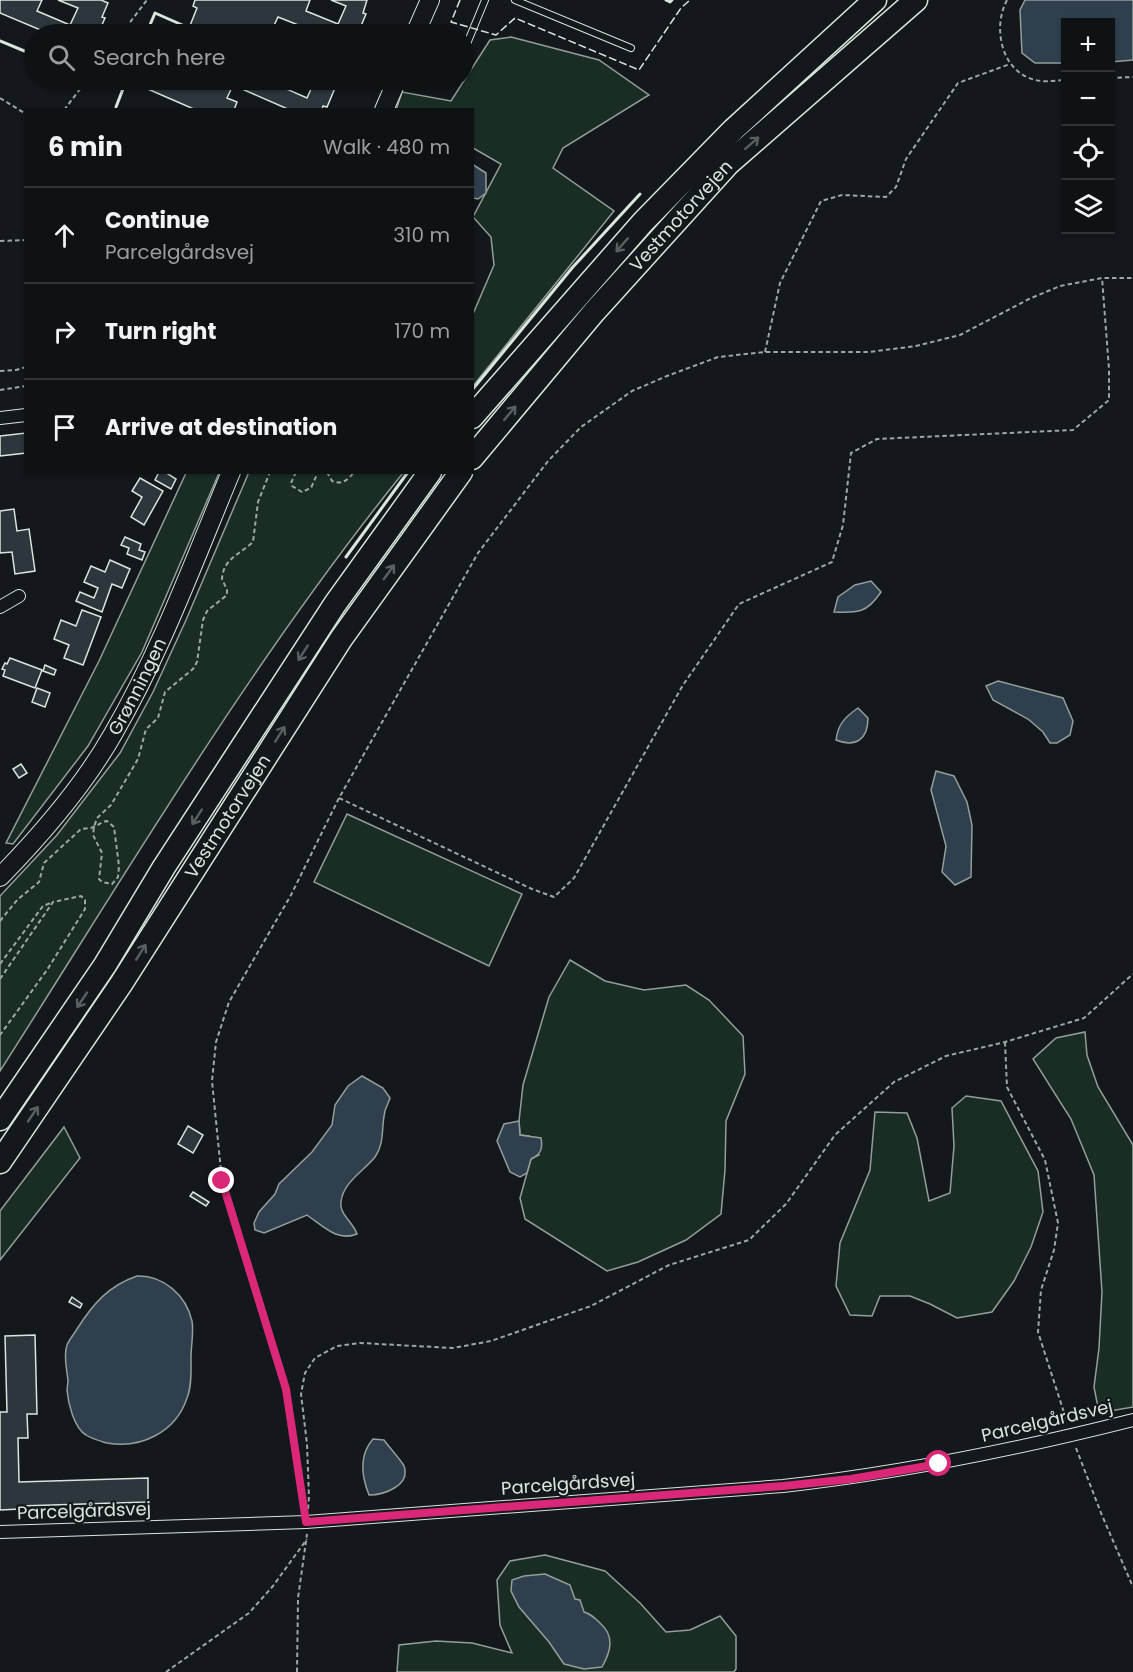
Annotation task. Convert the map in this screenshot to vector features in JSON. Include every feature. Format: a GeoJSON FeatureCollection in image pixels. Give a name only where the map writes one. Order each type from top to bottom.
{"type":"FeatureCollection","features":[{"type":"Feature","properties":{"kind":"highway"},"geometry":{"type":"LineString","coordinates":[[642,222],[647,201],[723,123],[854,0]]}},
{"type":"Feature","properties":{"kind":"highway","name":"Vestmotorvejen"},"geometry":{"type":"LineString","coordinates":[[474,415],[642,222],[733,130],[875,0]]}},
{"type":"Feature","properties":{"kind":"highway","name":"Vestmotorvejen"},"geometry":{"type":"LineString","coordinates":[[474,456],[594,312],[728,164],[916,0]]}},
{"type":"Feature","properties":{"kind":"highway","name":"Vestmotorvejen"},"geometry":{"type":"LineString","coordinates":[[0,1119],[105,965],[164,867],[335,604],[429,474]]}},
{"type":"Feature","properties":{"kind":"highway","name":"Vestmotorvejen"},"geometry":{"type":"LineString","coordinates":[[0,1162],[121,984],[341,639],[460,474]]}},
{"type":"Feature","properties":{"kind":"main road"},"geometry":{"type":"LineString","coordinates":[[419,24],[429,0]]}},
{"type":"Feature","properties":{"kind":"main road"},"geometry":{"type":"LineString","coordinates":[[385,108],[393,90]]}},
{"type":"Feature","properties":{"kind":"main road","name":"Grønningen"},"geometry":{"type":"LineString","coordinates":[[0,876],[33,843],[78,787],[112,736],[162,638],[230,474]]}},
{"type":"Feature","properties":{"kind":"street"},"geometry":{"type":"LineString","coordinates":[[0,418],[24,415]]}},
{"type":"Feature","properties":{"kind":"street"},"geometry":{"type":"LineString","coordinates":[[0,607],[19,596]]}},
{"type":"Feature","properties":{"kind":"street","name":"Parcelgårdsvej"},"geometry":{"type":"LineString","coordinates":[[0,1532],[306,1522],[794,1485],[851,1479],[939,1464],[1071,1436],[1133,1420]]}},
{"type":"Feature","properties":{"kind":"lane"},"geometry":{"type":"LineString","coordinates":[[474,27],[485,0]]}},
{"type":"Feature","properties":{"kind":"lane"},"geometry":{"type":"LineString","coordinates":[[515,0],[631,48]]}},
{"type":"Feature","properties":{"kind":"path"},"geometry":{"type":"LineString","coordinates":[[129,24],[147,0]]}},
{"type":"Feature","properties":{"kind":"path"},"geometry":{"type":"LineString","coordinates":[[1007,0],[1003,8],[999,34],[1010,64],[1028,77],[1041,81],[1061,80]]}},
{"type":"Feature","properties":{"kind":"path"},"geometry":{"type":"LineString","coordinates":[[765,352],[780,283],[821,201],[842,195],[886,197],[896,188],[906,159],[958,83],[1010,64]]}},
{"type":"Feature","properties":{"kind":"path"},"geometry":{"type":"LineString","coordinates":[[1115,78],[1133,77]]}},
{"type":"Feature","properties":{"kind":"path"},"geometry":{"type":"LineString","coordinates":[[66,108],[79,90]]}},
{"type":"Feature","properties":{"kind":"path"},"geometry":{"type":"LineString","coordinates":[[0,99],[24,113]]}},
{"type":"Feature","properties":{"kind":"path"},"geometry":{"type":"LineString","coordinates":[[0,242],[24,240]]}},
{"type":"Feature","properties":{"kind":"path"},"geometry":{"type":"LineString","coordinates":[[339,798],[532,889],[555,897],[574,878],[683,685],[739,604],[832,562],[843,525],[851,453],[877,439],[1073,430],[1109,400],[1102,278]]}},
{"type":"Feature","properties":{"kind":"path"},"geometry":{"type":"LineString","coordinates":[[297,1672],[298,1598],[307,1539],[306,1522],[286,1389],[222,1181],[212,1081],[216,1042],[229,1002],[291,895],[339,798],[478,554],[548,461],[581,427],[632,391],[667,376],[718,357],[765,352],[868,352],[916,346],[960,335],[1029,298],[1060,286],[1102,278],[1133,278]]}},
{"type":"Feature","properties":{"kind":"path"},"geometry":{"type":"LineString","coordinates":[[0,371],[24,368]]}},
{"type":"Feature","properties":{"kind":"path"},"geometry":{"type":"LineString","coordinates":[[0,390],[24,386]]}},
{"type":"Feature","properties":{"kind":"path"},"geometry":{"type":"LineString","coordinates":[[0,921],[17,900],[39,882],[44,863],[81,829],[94,827],[98,823],[107,821],[116,830],[115,844],[120,871],[117,880],[112,884],[102,882],[98,875],[102,853],[93,835],[94,827],[97,818],[111,805],[138,759],[146,729],[158,718],[165,692],[193,669],[197,662],[202,620],[207,611],[227,595],[222,579],[225,566],[229,560],[253,542],[258,502],[269,474]]}},
{"type":"Feature","properties":{"kind":"path"},"geometry":{"type":"LineString","coordinates":[[295,474],[292,486],[302,492],[311,488],[317,474]]}},
{"type":"Feature","properties":{"kind":"path"},"geometry":{"type":"LineString","coordinates":[[328,474],[332,481],[340,483],[348,480],[352,474]]}},
{"type":"Feature","properties":{"kind":"path"},"geometry":{"type":"LineString","coordinates":[[0,964],[43,906],[81,897],[85,900],[85,909],[47,970],[0,1035]]}},
{"type":"Feature","properties":{"kind":"path"},"geometry":{"type":"LineString","coordinates":[[0,979],[53,902]]}},
{"type":"Feature","properties":{"kind":"path"},"geometry":{"type":"LineString","coordinates":[[306,1522],[309,1497],[307,1444],[301,1394],[305,1373],[315,1358],[337,1346],[360,1343],[453,1348],[491,1341],[591,1306],[669,1265],[749,1240],[786,1204],[835,1135],[894,1082],[946,1056],[1005,1042],[1084,1018],[1133,974]]}},
{"type":"Feature","properties":{"kind":"path"},"geometry":{"type":"LineString","coordinates":[[1005,1042],[1007,1087],[1045,1160],[1058,1223],[1054,1250],[1041,1290],[1038,1332],[1071,1436],[1133,1587]]}},
{"type":"Feature","properties":{"kind":"path"},"geometry":{"type":"LineString","coordinates":[[166,1672],[249,1613],[273,1586],[307,1539]]}},
{"type":"Feature","properties":{"kind":"green space"},"geometry":{"type":"Polygon","coordinates":[[[511,37],[599,60],[649,95],[563,148],[553,168],[614,211],[474,385],[474,312],[494,265],[491,237],[474,218],[474,215],[501,164],[474,149],[474,108],[397,108],[402,92],[451,101],[458,90],[474,90],[474,65],[490,40],[511,37]]]}},
{"type":"Feature","properties":{"kind":"green space"},"geometry":{"type":"Polygon","coordinates":[[[186,474],[219,474],[142,652],[88,746],[13,844],[6,843],[99,661],[186,474]]]}},
{"type":"Feature","properties":{"kind":"green space"},"geometry":{"type":"Polygon","coordinates":[[[248,474],[402,474],[294,617],[243,691],[144,842],[0,1071],[0,896],[57,835],[120,753],[153,692],[248,474]]]}},
{"type":"Feature","properties":{"kind":"green space"},"geometry":{"type":"Polygon","coordinates":[[[347,814],[522,894],[489,966],[314,882],[347,814]]]}},
{"type":"Feature","properties":{"kind":"green space"},"geometry":{"type":"Polygon","coordinates":[[[570,960],[605,981],[644,990],[686,985],[709,1000],[743,1036],[745,1074],[726,1121],[721,1214],[686,1240],[638,1262],[607,1271],[525,1219],[520,1198],[531,1159],[539,1155],[529,1136],[520,1135],[519,1121],[523,1085],[549,997],[570,960]]]}},
{"type":"Feature","properties":{"kind":"green space"},"geometry":{"type":"Polygon","coordinates":[[[1085,1032],[1087,1055],[1098,1087],[1133,1145],[1133,1407],[1099,1413],[1094,1387],[1102,1292],[1094,1175],[1071,1119],[1033,1059],[1056,1038],[1085,1032]]]}},
{"type":"Feature","properties":{"kind":"green space"},"geometry":{"type":"Polygon","coordinates":[[[966,1096],[1001,1101],[1038,1171],[1043,1212],[1031,1247],[1014,1281],[992,1312],[957,1318],[910,1296],[880,1296],[872,1316],[850,1315],[836,1286],[840,1243],[870,1170],[875,1112],[907,1113],[917,1138],[929,1201],[950,1193],[954,1146],[952,1108],[966,1096]]]}},
{"type":"Feature","properties":{"kind":"green space"},"geometry":{"type":"Polygon","coordinates":[[[64,1127],[80,1158],[0,1260],[0,1211],[64,1127]]]}},
{"type":"Feature","properties":{"kind":"green space"},"geometry":{"type":"Polygon","coordinates":[[[545,1555],[605,1571],[640,1603],[666,1632],[690,1630],[720,1616],[736,1636],[736,1669],[734,1672],[397,1672],[399,1645],[436,1641],[472,1643],[512,1653],[500,1625],[497,1580],[510,1561],[545,1555]]]}},
{"type":"Feature","properties":{"kind":"water"},"geometry":{"type":"Polygon","coordinates":[[[1025,0],[1133,0],[1133,60],[1115,62],[1115,18],[1061,18],[1061,63],[1035,63],[1022,53],[1020,10],[1025,0]]]}},
{"type":"Feature","properties":{"kind":"water"},"geometry":{"type":"Polygon","coordinates":[[[474,165],[486,173],[486,193],[478,199],[474,198],[474,165]]]}},
{"type":"Feature","properties":{"kind":"water"},"geometry":{"type":"Polygon","coordinates":[[[871,581],[881,592],[871,604],[856,612],[834,612],[838,597],[855,585],[871,581]]]}},
{"type":"Feature","properties":{"kind":"water"},"geometry":{"type":"Polygon","coordinates":[[[998,681],[1063,698],[1073,721],[1070,735],[1057,743],[1050,743],[1043,732],[1028,719],[993,700],[986,686],[998,681]]]}},
{"type":"Feature","properties":{"kind":"water"},"geometry":{"type":"Polygon","coordinates":[[[858,708],[868,718],[863,736],[860,740],[849,743],[836,740],[843,721],[858,708]]]}},
{"type":"Feature","properties":{"kind":"water"},"geometry":{"type":"Polygon","coordinates":[[[936,771],[954,776],[967,802],[972,825],[971,877],[955,885],[942,872],[946,846],[931,790],[936,771]]]}},
{"type":"Feature","properties":{"kind":"water"},"geometry":{"type":"Polygon","coordinates":[[[362,1076],[383,1088],[390,1098],[385,1111],[382,1141],[378,1152],[346,1188],[341,1202],[344,1214],[357,1234],[343,1236],[337,1234],[307,1215],[264,1233],[255,1230],[254,1223],[259,1212],[275,1194],[279,1184],[312,1152],[332,1125],[335,1105],[348,1086],[362,1076]]]}},
{"type":"Feature","properties":{"kind":"water"},"geometry":{"type":"Polygon","coordinates":[[[519,1121],[520,1135],[541,1138],[542,1145],[539,1153],[531,1159],[527,1173],[520,1177],[510,1172],[497,1141],[504,1124],[519,1121]]]}},
{"type":"Feature","properties":{"kind":"water"},"geometry":{"type":"Polygon","coordinates":[[[137,1276],[156,1279],[164,1283],[172,1288],[185,1303],[193,1330],[190,1388],[182,1410],[175,1420],[156,1436],[132,1443],[107,1443],[86,1435],[75,1421],[67,1390],[66,1349],[69,1341],[95,1304],[118,1285],[137,1276]]]}},
{"type":"Feature","properties":{"kind":"water"},"geometry":{"type":"Polygon","coordinates":[[[373,1439],[384,1440],[403,1464],[405,1473],[400,1484],[394,1488],[369,1495],[364,1480],[363,1458],[373,1439]]]}},
{"type":"Feature","properties":{"kind":"water"},"geometry":{"type":"Polygon","coordinates":[[[545,1574],[570,1585],[575,1599],[580,1600],[584,1612],[593,1616],[605,1628],[610,1644],[602,1667],[584,1669],[564,1664],[549,1642],[519,1607],[511,1591],[512,1580],[545,1574]]]}},
{"type":"Feature","properties":{"kind":"building"},"geometry":{"type":"Polygon","coordinates":[[[0,0],[42,0],[37,11],[68,24],[26,24],[0,13],[0,0]]]}},
{"type":"Feature","properties":{"kind":"building"},"geometry":{"type":"Polygon","coordinates":[[[58,0],[101,0],[108,3],[102,17],[105,18],[102,24],[70,24],[78,8],[58,0]]]}},
{"type":"Feature","properties":{"kind":"building"},"geometry":{"type":"Polygon","coordinates":[[[195,0],[310,0],[306,11],[338,24],[296,24],[278,17],[275,24],[191,24],[197,8],[193,6],[195,0]]]}},
{"type":"Feature","properties":{"kind":"building"},"geometry":{"type":"Polygon","coordinates":[[[331,0],[367,0],[363,13],[366,14],[362,24],[338,24],[346,6],[331,0]]]}},
{"type":"Feature","properties":{"kind":"building"},"geometry":{"type":"Polygon","coordinates":[[[150,90],[231,90],[227,98],[237,102],[235,108],[191,108],[150,90]]]}},
{"type":"Feature","properties":{"kind":"building"},"geometry":{"type":"Polygon","coordinates":[[[244,90],[289,90],[307,98],[311,90],[334,90],[327,107],[285,108],[244,90]]]}},
{"type":"Feature","properties":{"kind":"building"},"geometry":{"type":"Polygon","coordinates":[[[24,433],[24,453],[0,456],[0,436],[24,433]]]}},
{"type":"Feature","properties":{"kind":"building"},"geometry":{"type":"Polygon","coordinates":[[[158,474],[168,474],[176,479],[171,489],[155,480],[158,474]]]}},
{"type":"Feature","properties":{"kind":"building"},"geometry":{"type":"Polygon","coordinates":[[[140,478],[163,491],[144,525],[131,517],[142,497],[132,491],[140,478]]]}},
{"type":"Feature","properties":{"kind":"building"},"geometry":{"type":"Polygon","coordinates":[[[14,509],[17,531],[29,529],[35,571],[15,574],[12,552],[0,553],[0,511],[14,509]]]}},
{"type":"Feature","properties":{"kind":"building"},"geometry":{"type":"Polygon","coordinates":[[[125,537],[141,544],[139,550],[145,552],[142,560],[127,554],[129,548],[121,545],[125,537]]]}},
{"type":"Feature","properties":{"kind":"building"},"geometry":{"type":"Polygon","coordinates":[[[110,560],[130,569],[122,588],[112,584],[102,612],[76,601],[80,592],[94,598],[98,588],[84,582],[91,566],[105,572],[110,560]]]}},
{"type":"Feature","properties":{"kind":"building"},"geometry":{"type":"Polygon","coordinates":[[[82,610],[101,617],[83,665],[64,658],[69,645],[54,639],[61,620],[76,626],[82,610]]]}},
{"type":"Feature","properties":{"kind":"building"},"geometry":{"type":"Polygon","coordinates":[[[10,658],[42,670],[35,688],[3,676],[5,670],[2,669],[10,658]]]}},
{"type":"Feature","properties":{"kind":"building"},"geometry":{"type":"Polygon","coordinates":[[[45,665],[56,670],[54,675],[43,671],[45,665]]]}},
{"type":"Feature","properties":{"kind":"building"},"geometry":{"type":"Polygon","coordinates":[[[37,688],[50,693],[45,707],[32,702],[37,688]]]}},
{"type":"Feature","properties":{"kind":"building"},"geometry":{"type":"Polygon","coordinates":[[[21,764],[27,773],[19,778],[13,769],[21,764]]]}},
{"type":"Feature","properties":{"kind":"building"},"geometry":{"type":"Polygon","coordinates":[[[188,1126],[203,1135],[193,1153],[178,1144],[188,1126]]]}},
{"type":"Feature","properties":{"kind":"building"},"geometry":{"type":"Polygon","coordinates":[[[193,1192],[209,1202],[206,1206],[190,1196],[193,1192]]]}},
{"type":"Feature","properties":{"kind":"building"},"geometry":{"type":"Polygon","coordinates":[[[72,1297],[82,1304],[80,1308],[69,1302],[72,1297]]]}},
{"type":"Feature","properties":{"kind":"building"},"geometry":{"type":"Polygon","coordinates":[[[35,1335],[37,1414],[27,1414],[28,1438],[18,1438],[19,1482],[148,1478],[148,1502],[20,1506],[20,1509],[0,1510],[0,1412],[7,1412],[5,1336],[35,1335]]]}},
{"type":"Feature","properties":{"kind":"fence"},"geometry":{"type":"LineString","coordinates":[[458,24],[451,22],[460,0]]}},
{"type":"Feature","properties":{"kind":"fence"},"geometry":{"type":"LineString","coordinates":[[474,29],[496,35],[515,18],[639,70],[681,8],[690,0]]}},
{"type":"Feature","properties":{"kind":"wall"},"geometry":{"type":"LineString","coordinates":[[666,0],[670,2],[672,0]]}},
{"type":"Feature","properties":{"kind":"wall"},"geometry":{"type":"LineString","coordinates":[[150,24],[155,13],[180,24]]}},
{"type":"Feature","properties":{"kind":"wall"},"geometry":{"type":"LineString","coordinates":[[0,41],[24,51]]}},
{"type":"Feature","properties":{"kind":"wall"},"geometry":{"type":"LineString","coordinates":[[116,107],[123,90]]}},
{"type":"Feature","properties":{"kind":"wall"},"geometry":{"type":"LineString","coordinates":[[474,388],[572,268],[640,194]]}},
{"type":"Feature","properties":{"kind":"wall"},"geometry":{"type":"LineString","coordinates":[[346,557],[407,474]]}},
{"type":"Feature","properties":{"kind":"route"},"geometry":{"type":"LineString","coordinates":[[222,1181],[286,1389],[306,1522],[783,1486],[851,1479],[939,1464]]}}]}
